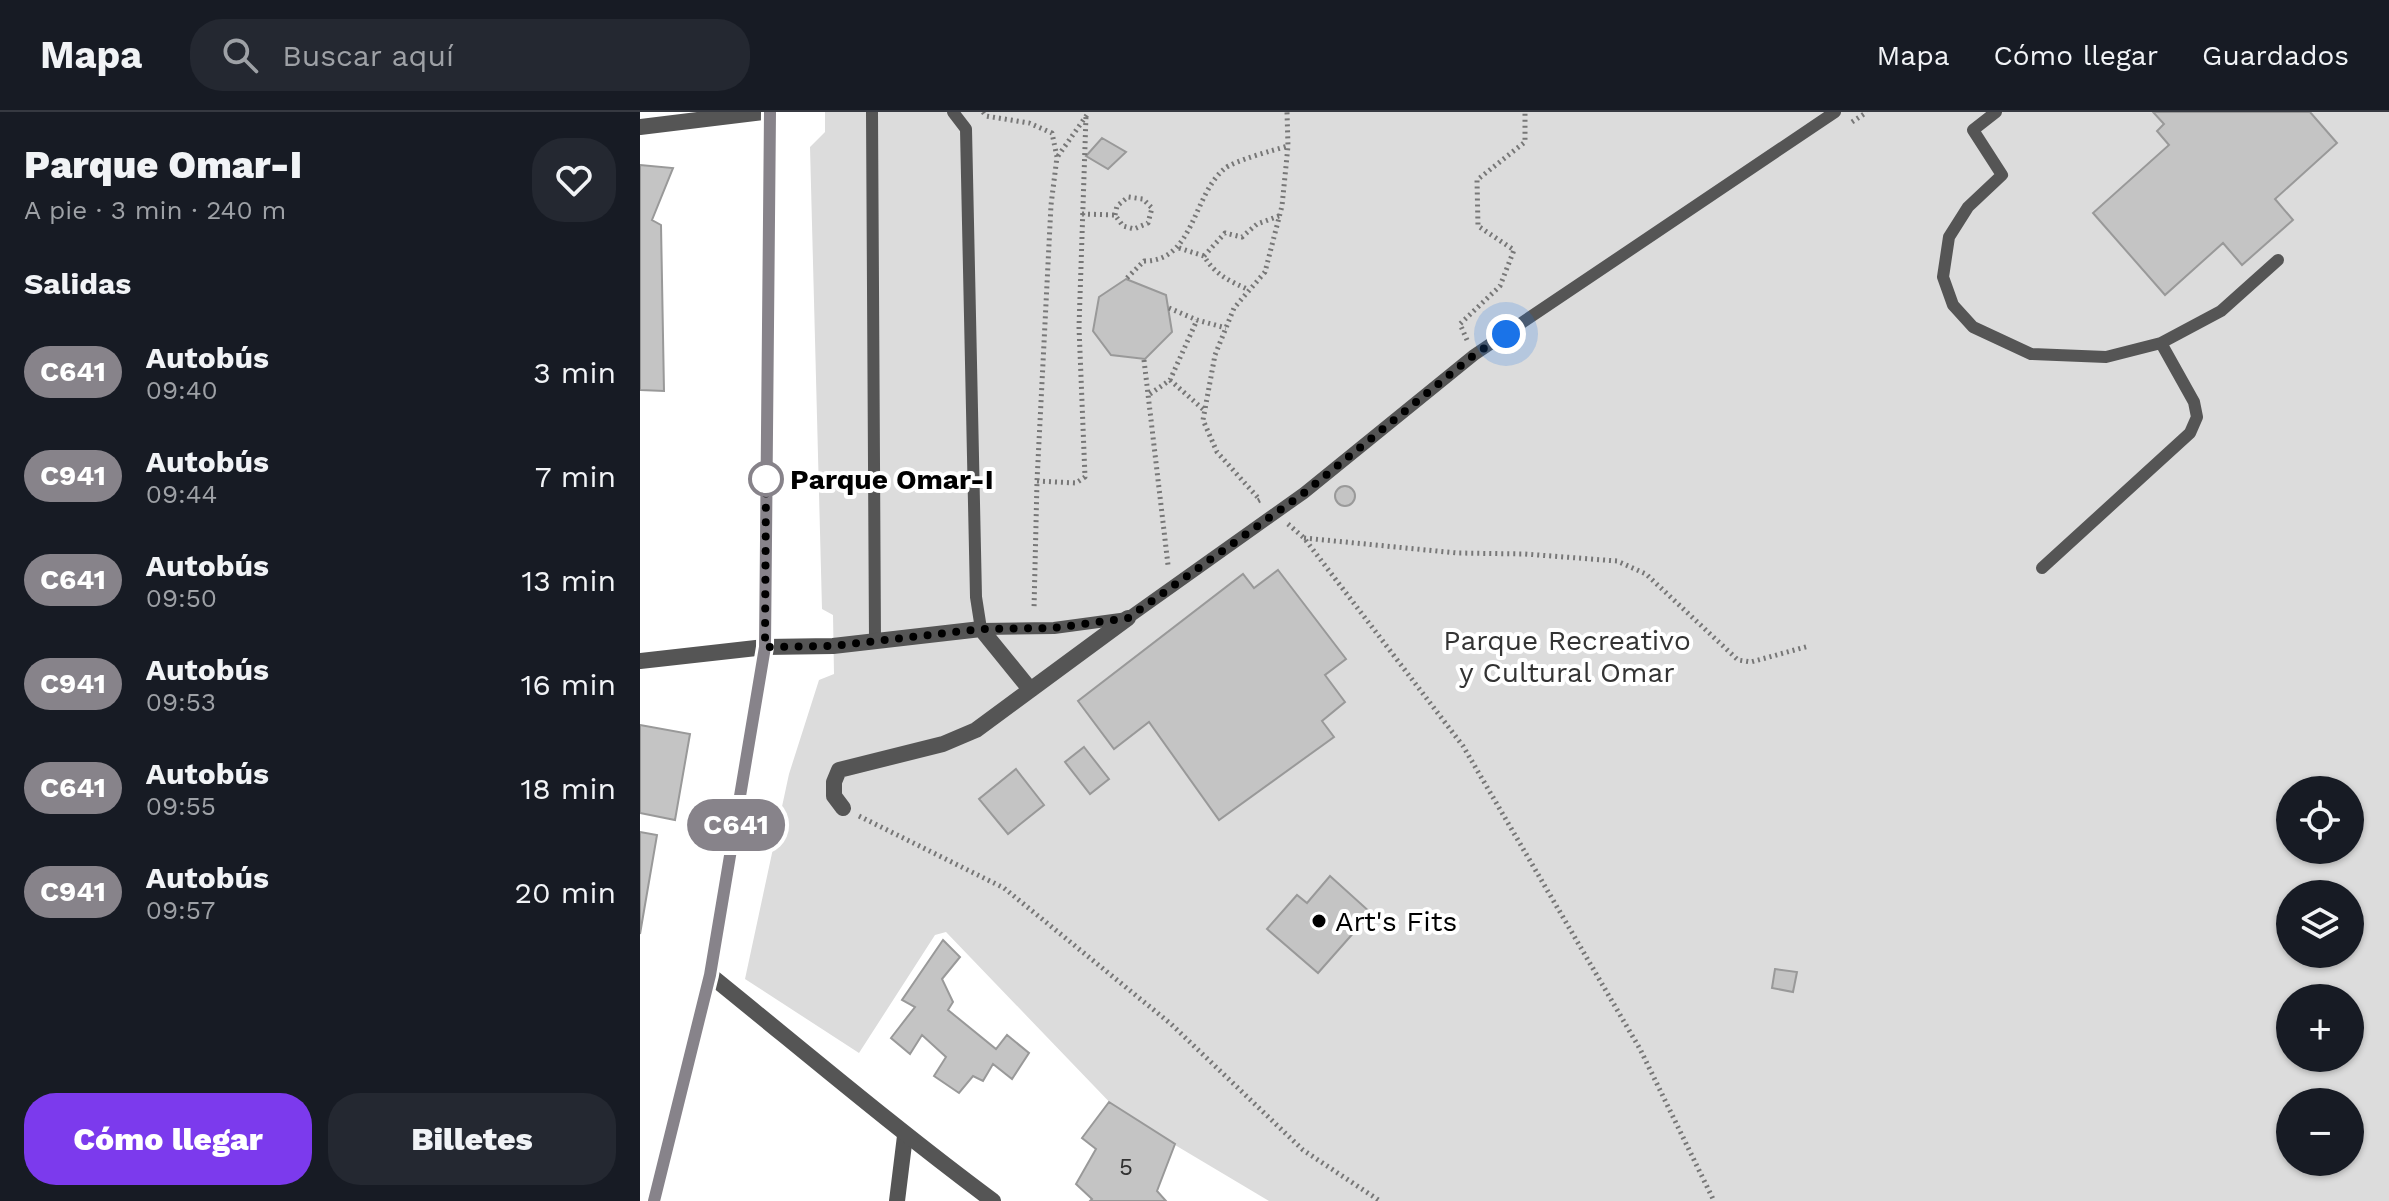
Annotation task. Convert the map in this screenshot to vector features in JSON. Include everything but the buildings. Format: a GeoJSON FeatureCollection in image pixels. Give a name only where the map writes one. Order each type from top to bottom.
{"type":"FeatureCollection","features":[{"type":"Feature","properties":{"kind":"street"},"geometry":{"type":"LineString","coordinates":[[640,127],[763,112]]}},
{"type":"Feature","properties":{"kind":"street"},"geometry":{"type":"LineString","coordinates":[[654,1201],[710,975],[765,647],[770,112]]}},
{"type":"Feature","properties":{"kind":"street"},"geometry":{"type":"LineString","coordinates":[[843,808],[834,796],[834,782],[839,770],[849,765],[943,744],[976,730],[1128,618]]}},
{"type":"Feature","properties":{"kind":"street"},"geometry":{"type":"LineString","coordinates":[[640,661],[765,647],[833,646],[981,629],[1029,688]]}},
{"type":"Feature","properties":{"kind":"street"},"geometry":{"type":"LineString","coordinates":[[710,975],[905,1136],[993,1201]]}},
{"type":"Feature","properties":{"kind":"street"},"geometry":{"type":"LineString","coordinates":[[897,1201],[905,1136]]}},
{"type":"Feature","properties":{"kind":"lane"},"geometry":{"type":"LineString","coordinates":[[872,112],[875,640]]}},
{"type":"Feature","properties":{"kind":"lane"},"geometry":{"type":"LineString","coordinates":[[953,112],[966,129],[976,597],[981,629],[1054,628],[1128,618],[1304,493],[1474,355],[1835,112]]}},
{"type":"Feature","properties":{"kind":"lane"},"geometry":{"type":"LineString","coordinates":[[1996,112],[1973,130],[2002,175],[1968,207],[1949,237],[1943,277],[1953,305],[1973,327],[2031,354],[2106,357],[2161,343],[2221,311],[2278,260]]}},
{"type":"Feature","properties":{"kind":"lane"},"geometry":{"type":"LineString","coordinates":[[2042,568],[2190,433],[2197,417],[2194,402],[2161,343]]}},
{"type":"Feature","properties":{"kind":"path"},"geometry":{"type":"LineString","coordinates":[[983,112],[986,116],[1029,123],[1052,133],[1057,157],[1051,205],[1037,481],[1034,609],[1046,611]]}},
{"type":"Feature","properties":{"kind":"path"},"geometry":{"type":"LineString","coordinates":[[1250,511],[1260,500],[1217,452],[1203,420],[1215,355],[1234,308],[1265,272],[1280,216],[1288,146],[1287,112]]}},
{"type":"Feature","properties":{"kind":"path"},"geometry":{"type":"LineString","coordinates":[[1474,355],[1460,324],[1500,286],[1514,250],[1478,226],[1477,180],[1525,142],[1525,112]]}},
{"type":"Feature","properties":{"kind":"path"},"geometry":{"type":"LineString","coordinates":[[1057,157],[1087,114]]}},
{"type":"Feature","properties":{"kind":"path"},"geometry":{"type":"LineString","coordinates":[[1037,481],[1076,483],[1085,477],[1079,327],[1087,114]]}},
{"type":"Feature","properties":{"kind":"path"},"geometry":{"type":"LineString","coordinates":[[1127,278],[1144,261],[1160,261],[1178,248],[1202,199],[1225,167],[1288,146]]}},
{"type":"Feature","properties":{"kind":"path"},"geometry":{"type":"LineString","coordinates":[[1082,214],[1115,215],[1126,228],[1139,228],[1151,218],[1152,208],[1143,199],[1128,197],[1117,206],[1115,215]]}},
{"type":"Feature","properties":{"kind":"path"},"geometry":{"type":"LineString","coordinates":[[1204,256],[1225,233],[1242,237],[1257,224],[1280,216]]}},
{"type":"Feature","properties":{"kind":"path"},"geometry":{"type":"LineString","coordinates":[[1179,248],[1204,256],[1211,268],[1224,278],[1249,290]]}},
{"type":"Feature","properties":{"kind":"path"},"geometry":{"type":"LineString","coordinates":[[1169,308],[1226,328]]}},
{"type":"Feature","properties":{"kind":"path"},"geometry":{"type":"LineString","coordinates":[[1150,394],[1170,380],[1197,320]]}},
{"type":"Feature","properties":{"kind":"path"},"geometry":{"type":"LineString","coordinates":[[1144,360],[1169,574]]}},
{"type":"Feature","properties":{"kind":"path"},"geometry":{"type":"LineString","coordinates":[[1170,380],[1205,412]]}},
{"type":"Feature","properties":{"kind":"path"},"geometry":{"type":"LineString","coordinates":[[1714,1201],[1640,1049],[1463,746],[1304,538],[1457,553],[1617,561],[1646,574],[1657,583],[1738,660],[1751,662],[1809,646]]}},
{"type":"Feature","properties":{"kind":"path"},"geometry":{"type":"LineString","coordinates":[[843,808],[1004,888],[1171,1024],[1303,1150],[1380,1201]]}},
{"type":"Feature","properties":{"kind":"green space","name":"Parque Recreativo y Cultural Omar"},"geometry":{"type":"Polygon","coordinates":[[[825,112],[2389,112],[2389,1201],[1269,1201],[1175,1145],[1143,1137],[946,932],[935,935],[859,1053],[745,979],[789,774],[819,680],[834,674],[833,615],[822,609],[810,147],[825,132],[825,112]]]}},
{"type":"Feature","properties":{"kind":"bus line","name":"C641"},"geometry":{"type":"LineString","coordinates":[[654,1201],[710,975],[765,647],[770,112]]}},
{"type":"Feature","properties":{"kind":"place","name":"Parque Omar-I"},"geometry":{"type":"Point","coordinates":[766,479]}},
{"type":"Feature","properties":{"kind":"place","name":"Art's Fits"},"geometry":{"type":"Point","coordinates":[1319,921]}},
{"type":"Feature","properties":{"kind":"route"},"geometry":{"type":"LineString","coordinates":[[766,479],[765,647],[833,646],[981,629],[1054,628],[1128,618],[1304,493],[1474,355],[1506,334]]}}]}
